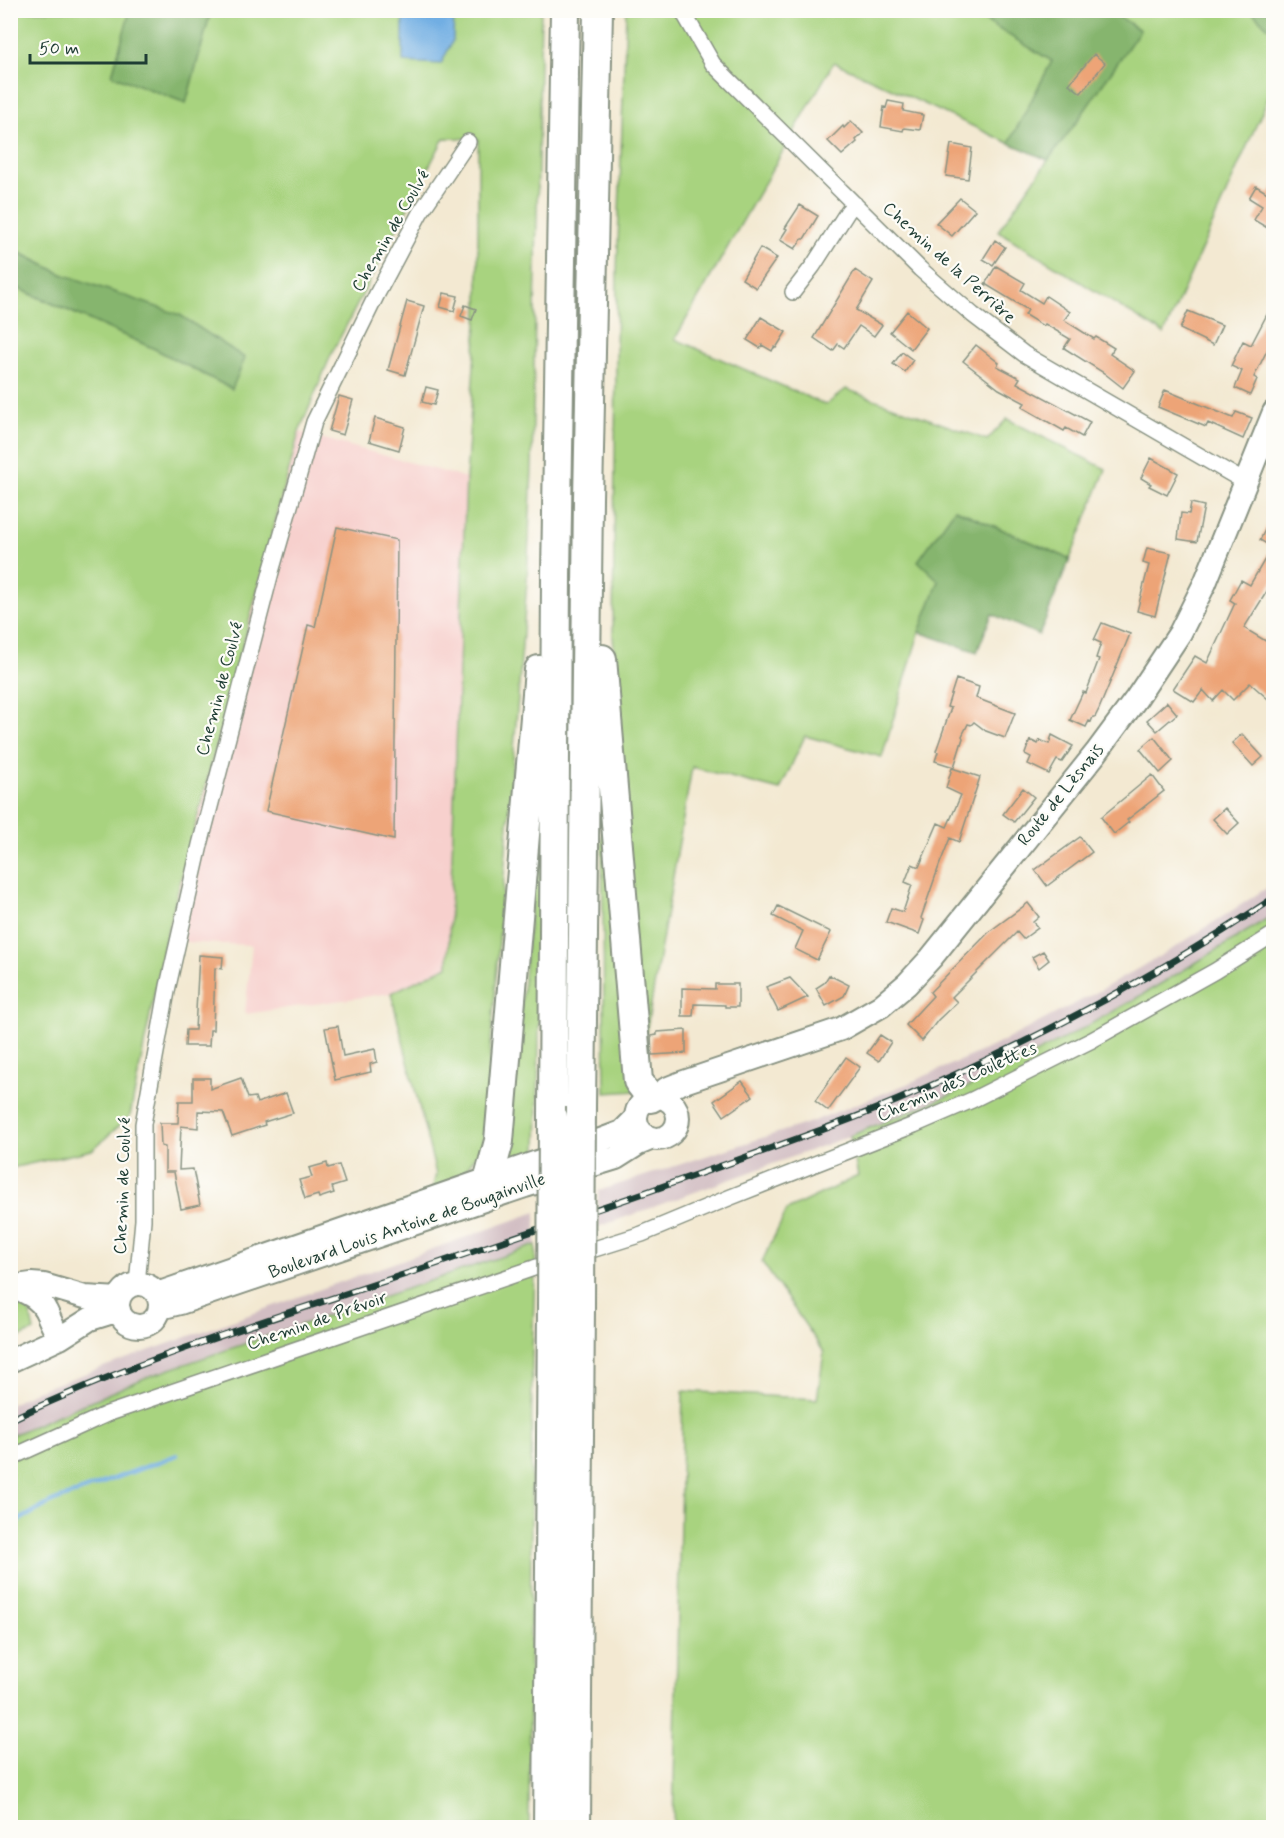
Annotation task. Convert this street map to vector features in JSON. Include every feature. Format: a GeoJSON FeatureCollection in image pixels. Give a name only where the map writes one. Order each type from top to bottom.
{"type":"FeatureCollection","features":[{"type":"Feature","properties":{"kind":"highway"},"geometry":{"type":"LineString","coordinates":[[565,10],[556,575],[553,1117],[566,1307],[576,1827]]}},
{"type":"Feature","properties":{"kind":"highway"},"geometry":{"type":"LineString","coordinates":[[548,1827],[566,1307],[581,1107],[589,462],[598,10]]}},
{"type":"Feature","properties":{"kind":"highway"},"geometry":{"type":"LineString","coordinates":[[589,462],[600,499],[602,663],[633,1028],[638,1081],[648,1105]]}},
{"type":"Feature","properties":{"kind":"highway"},"geometry":{"type":"LineString","coordinates":[[489,1178],[499,1141],[545,608],[549,588],[556,575]]}},
{"type":"Feature","properties":{"kind":"main road","name":"Route de Lèsnais"},"geometry":{"type":"LineString","coordinates":[[648,1105],[666,1089],[841,1029],[881,1006],[907,984],[931,958],[1096,753],[1174,642],[1205,583],[1274,412]]}},
{"type":"Feature","properties":{"kind":"main road","name":"Route de Lèsnais"},"geometry":{"type":"LineString","coordinates":[[678,1114],[704,1083],[731,1067]]}},
{"type":"Feature","properties":{"kind":"main road"},"geometry":{"type":"LineString","coordinates":[[672,1103],[678,1114],[676,1126],[669,1136],[663,1139],[650,1139],[640,1132],[648,1105],[672,1103]]}},
{"type":"Feature","properties":{"kind":"main road","name":"Boulevard Louis Antoine de Bougainville"},"geometry":{"type":"LineString","coordinates":[[151,1295],[614,1135],[622,1131],[648,1105]]}},
{"type":"Feature","properties":{"kind":"main road","name":"Boulevard Louis Antoine de Bougainville"},"geometry":{"type":"LineString","coordinates":[[151,1295],[180,1303],[525,1186],[616,1158],[650,1139]]}},
{"type":"Feature","properties":{"kind":"main road"},"geometry":{"type":"LineString","coordinates":[[10,1361],[60,1338],[91,1332],[121,1310],[126,1289],[151,1295],[158,1314],[149,1323],[137,1326],[121,1310],[44,1285],[31,1284],[13,1287]]}},
{"type":"Feature","properties":{"kind":"main road"},"geometry":{"type":"LineString","coordinates":[[13,1287],[39,1300],[60,1338]]}},
{"type":"Feature","properties":{"kind":"street","name":"Chemin de la Perrière"},"geometry":{"type":"LineString","coordinates":[[682,10],[713,64],[920,269],[973,315],[1024,354],[1245,482]]}},
{"type":"Feature","properties":{"kind":"street","name":"Chemin de Coulvé"},"geometry":{"type":"LineString","coordinates":[[151,1295],[143,1220],[143,1124],[168,986],[200,845],[271,572],[314,422],[376,294],[420,213],[468,142]]}},
{"type":"Feature","properties":{"kind":"street"},"geometry":{"type":"LineString","coordinates":[[793,292],[855,204]]}},
{"type":"Feature","properties":{"kind":"street","name":"Chemin des Coulettes"},"geometry":{"type":"LineString","coordinates":[[642,1234],[972,1100],[1092,1040],[1215,971],[1274,934]]}},
{"type":"Feature","properties":{"kind":"street","name":"Chemin de Prévoir"},"geometry":{"type":"LineString","coordinates":[[10,1458],[107,1414],[534,1268],[642,1234]]}},
{"type":"Feature","properties":{"kind":"shaded area"},"geometry":{"type":"Polygon","coordinates":[[[299,432],[466,478],[448,967],[391,993],[245,1014],[252,945],[165,940],[299,432]]]}},
{"type":"Feature","properties":{"kind":"shaded area"},"geometry":{"type":"Polygon","coordinates":[[[1273,884],[1273,915],[1173,978],[1070,1035],[963,1089],[850,1136],[598,1227],[598,1191],[811,1122],[907,1084],[1000,1043],[1099,991],[1174,948],[1273,884]]]}},
{"type":"Feature","properties":{"kind":"shaded area"},"geometry":{"type":"Polygon","coordinates":[[[536,1212],[536,1245],[147,1376],[11,1436],[11,1404],[36,1391],[536,1212]]]}},
{"type":"Feature","properties":{"kind":"green space"},"geometry":{"type":"Polygon","coordinates":[[[11,11],[130,11],[112,75],[186,103],[211,11],[541,11],[532,467],[527,582],[483,1145],[461,1177],[432,1190],[436,1174],[391,993],[448,966],[466,478],[478,309],[478,139],[444,138],[331,355],[299,432],[165,940],[130,1116],[92,1150],[11,1168],[10,285],[155,349],[232,389],[62,274],[11,248],[11,11]]]}},
{"type":"Feature","properties":{"kind":"green space"},"geometry":{"type":"Polygon","coordinates":[[[130,11],[211,11],[186,103],[112,75],[130,11]]]}},
{"type":"Feature","properties":{"kind":"green space"},"geometry":{"type":"Polygon","coordinates":[[[626,11],[969,11],[1052,61],[1009,143],[834,62],[675,339],[826,405],[846,389],[987,440],[1007,419],[1106,469],[1070,559],[955,509],[939,581],[919,633],[882,757],[805,736],[780,790],[692,767],[636,1091],[605,1093],[602,839],[620,739],[613,635],[617,272],[626,11]]]}},
{"type":"Feature","properties":{"kind":"green space"},"geometry":{"type":"Polygon","coordinates":[[[969,11],[1110,11],[1140,30],[1048,160],[1009,143],[1052,61],[969,11]]]}},
{"type":"Feature","properties":{"kind":"green space"},"geometry":{"type":"Polygon","coordinates":[[[1110,11],[1251,11],[1273,32],[1273,87],[1164,334],[998,231],[1140,30],[1110,11]]]}},
{"type":"Feature","properties":{"kind":"green space"},"geometry":{"type":"Polygon","coordinates":[[[1251,11],[1273,11],[1273,32],[1251,11]]]}},
{"type":"Feature","properties":{"kind":"green space"},"geometry":{"type":"Polygon","coordinates":[[[10,248],[62,274],[180,315],[245,358],[232,389],[155,349],[11,285],[10,248]]]}},
{"type":"Feature","properties":{"kind":"green space"},"geometry":{"type":"Polygon","coordinates":[[[955,509],[1070,559],[1039,635],[992,614],[977,652],[919,632],[939,581],[918,561],[955,509]]]}},
{"type":"Feature","properties":{"kind":"green space"},"geometry":{"type":"Polygon","coordinates":[[[543,779],[537,1156],[519,1162],[507,1155],[543,779]]]}},
{"type":"Feature","properties":{"kind":"green space"},"geometry":{"type":"Polygon","coordinates":[[[1273,915],[1273,1827],[673,1828],[683,1391],[817,1399],[824,1352],[762,1262],[787,1210],[858,1176],[850,1136],[950,1095],[1043,1050],[1159,985],[1273,915]]]}},
{"type":"Feature","properties":{"kind":"green space"},"geometry":{"type":"Polygon","coordinates":[[[536,1245],[532,1357],[529,1827],[11,1827],[10,1436],[147,1377],[536,1245]]]}},
{"type":"Feature","properties":{"kind":"green space"},"geometry":{"type":"Polygon","coordinates":[[[11,1295],[26,1296],[34,1331],[11,1341],[11,1295]]]}},
{"type":"Feature","properties":{"kind":"water"},"geometry":{"type":"Polygon","coordinates":[[[403,11],[454,11],[453,40],[441,64],[403,62],[403,11]]]}},
{"type":"Feature","properties":{"kind":"building"},"geometry":{"type":"Polygon","coordinates":[[[1094,54],[1105,63],[1081,93],[1069,84],[1094,54]]]}},
{"type":"Feature","properties":{"kind":"building"},"geometry":{"type":"Polygon","coordinates":[[[888,101],[904,104],[903,111],[923,115],[920,130],[904,128],[903,131],[881,127],[884,107],[886,108],[888,101]]]}},
{"type":"Feature","properties":{"kind":"building"},"geometry":{"type":"Polygon","coordinates":[[[851,121],[863,133],[856,140],[857,142],[842,155],[828,141],[851,121]]]}},
{"type":"Feature","properties":{"kind":"building"},"geometry":{"type":"Polygon","coordinates":[[[951,144],[972,148],[968,179],[946,176],[951,144]]]}},
{"type":"Feature","properties":{"kind":"building"},"geometry":{"type":"Polygon","coordinates":[[[1256,186],[1269,194],[1274,186],[1274,222],[1269,229],[1254,220],[1262,206],[1249,198],[1256,186]]]}},
{"type":"Feature","properties":{"kind":"building"},"geometry":{"type":"Polygon","coordinates":[[[960,198],[975,210],[952,236],[936,223],[960,198]]]}},
{"type":"Feature","properties":{"kind":"building"},"geometry":{"type":"Polygon","coordinates":[[[800,205],[818,216],[795,249],[780,240],[800,205]]]}},
{"type":"Feature","properties":{"kind":"building"},"geometry":{"type":"Polygon","coordinates":[[[995,240],[1005,247],[993,265],[983,259],[995,240]]]}},
{"type":"Feature","properties":{"kind":"building"},"geometry":{"type":"Polygon","coordinates":[[[760,248],[777,258],[756,288],[742,279],[760,248]]]}},
{"type":"Feature","properties":{"kind":"building"},"geometry":{"type":"Polygon","coordinates":[[[996,266],[1025,283],[1021,290],[1042,303],[1046,296],[1070,312],[1064,320],[1094,339],[1096,337],[1114,348],[1110,354],[1135,371],[1123,388],[1064,348],[1070,339],[1025,315],[1028,310],[985,284],[996,266]]]}},
{"type":"Feature","properties":{"kind":"building"},"geometry":{"type":"Polygon","coordinates":[[[855,270],[873,282],[856,310],[882,325],[874,336],[859,326],[844,348],[838,344],[833,351],[814,338],[855,270]]]}},
{"type":"Feature","properties":{"kind":"building"},"geometry":{"type":"Polygon","coordinates":[[[444,293],[458,296],[454,311],[440,307],[444,293]]]}},
{"type":"Feature","properties":{"kind":"building"},"geometry":{"type":"Polygon","coordinates":[[[407,301],[424,306],[405,375],[388,370],[407,301]]]}},
{"type":"Feature","properties":{"kind":"building"},"geometry":{"type":"Polygon","coordinates":[[[1274,301],[1274,336],[1254,377],[1257,379],[1250,395],[1235,388],[1242,371],[1231,366],[1243,341],[1251,345],[1274,301]]]}},
{"type":"Feature","properties":{"kind":"building"},"geometry":{"type":"Polygon","coordinates":[[[465,305],[476,309],[472,320],[461,316],[465,305]]]}},
{"type":"Feature","properties":{"kind":"building"},"geometry":{"type":"Polygon","coordinates":[[[907,311],[927,328],[911,349],[890,332],[907,311]]]}},
{"type":"Feature","properties":{"kind":"building"},"geometry":{"type":"Polygon","coordinates":[[[1188,311],[1222,325],[1213,345],[1180,329],[1188,311]]]}},
{"type":"Feature","properties":{"kind":"building"},"geometry":{"type":"Polygon","coordinates":[[[761,317],[786,332],[772,351],[762,345],[760,348],[747,340],[761,317]]]}},
{"type":"Feature","properties":{"kind":"building"},"geometry":{"type":"Polygon","coordinates":[[[976,345],[999,363],[997,366],[1020,378],[1017,383],[1090,422],[1082,437],[1066,428],[1064,431],[1022,407],[1025,403],[999,389],[963,361],[976,345]]]}},
{"type":"Feature","properties":{"kind":"building"},"geometry":{"type":"Polygon","coordinates":[[[902,352],[913,360],[905,372],[893,364],[902,352]]]}},
{"type":"Feature","properties":{"kind":"building"},"geometry":{"type":"Polygon","coordinates":[[[426,387],[438,390],[434,405],[422,402],[426,387]]]}},
{"type":"Feature","properties":{"kind":"building"},"geometry":{"type":"Polygon","coordinates":[[[1165,390],[1233,418],[1236,412],[1252,418],[1243,439],[1208,423],[1206,427],[1158,407],[1165,390]]]}},
{"type":"Feature","properties":{"kind":"building"},"geometry":{"type":"Polygon","coordinates":[[[339,396],[353,400],[343,435],[329,431],[339,396]]]}},
{"type":"Feature","properties":{"kind":"building"},"geometry":{"type":"Polygon","coordinates":[[[375,418],[405,427],[399,450],[369,441],[375,418]]]}},
{"type":"Feature","properties":{"kind":"building"},"geometry":{"type":"Polygon","coordinates":[[[1151,458],[1178,473],[1167,495],[1149,486],[1151,484],[1141,478],[1151,458]]]}},
{"type":"Feature","properties":{"kind":"building"},"geometry":{"type":"Polygon","coordinates":[[[1191,503],[1204,506],[1197,542],[1178,539],[1181,513],[1189,514],[1191,503]]]}},
{"type":"Feature","properties":{"kind":"building"},"geometry":{"type":"Polygon","coordinates":[[[1274,512],[1274,580],[1244,628],[1274,646],[1274,693],[1268,699],[1250,683],[1233,700],[1223,690],[1213,701],[1203,690],[1194,702],[1173,689],[1195,656],[1207,663],[1235,603],[1230,600],[1241,580],[1250,585],[1272,547],[1260,540],[1274,512]]]}},
{"type":"Feature","properties":{"kind":"building"},"geometry":{"type":"Polygon","coordinates":[[[337,527],[397,540],[394,840],[266,811],[308,625],[315,627],[337,527]]]}},
{"type":"Feature","properties":{"kind":"building"},"geometry":{"type":"Polygon","coordinates":[[[1147,548],[1171,553],[1155,616],[1137,611],[1149,565],[1143,563],[1147,548]]]}},
{"type":"Feature","properties":{"kind":"building"},"geometry":{"type":"Polygon","coordinates":[[[1102,623],[1130,634],[1099,709],[1086,727],[1070,720],[1083,692],[1086,693],[1099,659],[1096,658],[1101,643],[1094,640],[1102,623]]]}},
{"type":"Feature","properties":{"kind":"building"},"geometry":{"type":"Polygon","coordinates":[[[956,679],[979,687],[976,698],[1015,713],[1005,738],[986,731],[974,722],[971,725],[968,724],[962,736],[954,767],[935,761],[938,752],[936,751],[951,708],[947,707],[956,679]]]}},
{"type":"Feature","properties":{"kind":"building"},"geometry":{"type":"Polygon","coordinates":[[[1167,702],[1177,714],[1157,731],[1147,720],[1167,702]]]}},
{"type":"Feature","properties":{"kind":"building"},"geometry":{"type":"Polygon","coordinates":[[[1242,734],[1263,757],[1253,766],[1232,743],[1242,734]]]}},
{"type":"Feature","properties":{"kind":"building"},"geometry":{"type":"Polygon","coordinates":[[[1052,735],[1073,746],[1062,762],[1057,760],[1049,774],[1028,764],[1031,757],[1025,754],[1030,740],[1038,744],[1040,740],[1049,744],[1052,735]]]}},
{"type":"Feature","properties":{"kind":"building"},"geometry":{"type":"Polygon","coordinates":[[[1154,737],[1173,761],[1160,773],[1140,749],[1154,737]]]}},
{"type":"Feature","properties":{"kind":"building"},"geometry":{"type":"Polygon","coordinates":[[[952,768],[980,777],[959,842],[950,838],[939,866],[921,918],[924,920],[919,934],[886,922],[891,908],[903,912],[912,885],[905,882],[912,864],[919,867],[938,823],[947,827],[961,795],[946,788],[952,768]]]}},
{"type":"Feature","properties":{"kind":"building"},"geometry":{"type":"Polygon","coordinates":[[[1152,775],[1164,791],[1127,820],[1129,822],[1114,834],[1101,817],[1152,775]]]}},
{"type":"Feature","properties":{"kind":"building"},"geometry":{"type":"Polygon","coordinates":[[[1023,788],[1034,797],[1014,822],[1003,814],[1023,788]]]}},
{"type":"Feature","properties":{"kind":"building"},"geometry":{"type":"Polygon","coordinates":[[[1225,808],[1239,823],[1227,834],[1213,819],[1225,808]]]}},
{"type":"Feature","properties":{"kind":"building"},"geometry":{"type":"Polygon","coordinates":[[[1080,837],[1092,852],[1047,886],[1035,870],[1080,837]]]}},
{"type":"Feature","properties":{"kind":"building"},"geometry":{"type":"Polygon","coordinates":[[[1028,903],[1039,917],[1033,922],[1038,928],[1023,939],[1017,932],[952,997],[957,1002],[938,1020],[922,1041],[906,1025],[933,996],[930,992],[990,931],[1028,903]]]}},
{"type":"Feature","properties":{"kind":"building"},"geometry":{"type":"Polygon","coordinates":[[[778,906],[831,932],[817,960],[795,949],[803,931],[773,916],[778,906]]]}},
{"type":"Feature","properties":{"kind":"building"},"geometry":{"type":"Polygon","coordinates":[[[1043,951],[1049,960],[1039,968],[1032,957],[1043,951]]]}},
{"type":"Feature","properties":{"kind":"building"},"geometry":{"type":"Polygon","coordinates":[[[199,955],[223,957],[222,969],[215,968],[213,1030],[210,1030],[209,1046],[185,1046],[186,1030],[195,1030],[199,955]]]}},
{"type":"Feature","properties":{"kind":"building"},"geometry":{"type":"Polygon","coordinates":[[[829,975],[849,985],[844,996],[826,1006],[816,988],[824,983],[829,975]]]}},
{"type":"Feature","properties":{"kind":"building"},"geometry":{"type":"Polygon","coordinates":[[[790,978],[808,997],[778,1011],[766,987],[790,978]]]}},
{"type":"Feature","properties":{"kind":"building"},"geometry":{"type":"Polygon","coordinates":[[[715,984],[738,984],[738,1007],[694,1004],[693,1016],[682,1016],[682,988],[715,989],[715,984]]]}},
{"type":"Feature","properties":{"kind":"building"},"geometry":{"type":"Polygon","coordinates":[[[338,1026],[343,1056],[375,1049],[377,1062],[370,1064],[371,1072],[335,1080],[325,1028],[338,1026]]]}},
{"type":"Feature","properties":{"kind":"building"},"geometry":{"type":"Polygon","coordinates":[[[686,1030],[686,1053],[652,1055],[651,1036],[657,1035],[657,1032],[686,1030]]]}},
{"type":"Feature","properties":{"kind":"building"},"geometry":{"type":"Polygon","coordinates":[[[880,1035],[891,1042],[879,1061],[867,1053],[880,1035]]]}},
{"type":"Feature","properties":{"kind":"building"},"geometry":{"type":"Polygon","coordinates":[[[846,1057],[860,1067],[828,1111],[815,1101],[846,1057]]]}},
{"type":"Feature","properties":{"kind":"building"},"geometry":{"type":"Polygon","coordinates":[[[193,1078],[210,1078],[210,1089],[241,1078],[248,1098],[255,1097],[257,1103],[286,1093],[293,1113],[264,1122],[265,1125],[232,1136],[223,1112],[198,1111],[198,1128],[181,1126],[179,1170],[193,1169],[200,1205],[181,1209],[174,1172],[165,1172],[165,1147],[161,1146],[160,1123],[178,1123],[179,1101],[193,1101],[193,1078]]]}},
{"type":"Feature","properties":{"kind":"building"},"geometry":{"type":"Polygon","coordinates":[[[742,1081],[753,1096],[724,1116],[714,1101],[742,1081]]]}},
{"type":"Feature","properties":{"kind":"building"},"geometry":{"type":"Polygon","coordinates":[[[327,1163],[328,1168],[339,1165],[345,1183],[332,1187],[334,1193],[319,1198],[318,1195],[305,1199],[299,1180],[312,1177],[309,1168],[327,1163]]]}},
{"type":"Feature","properties":{"kind":"waterway"},"geometry":{"type":"LineString","coordinates":[[10,1525],[52,1502],[177,1455]]}},
{"type":"Feature","properties":{"kind":"railway"},"geometry":{"type":"LineString","coordinates":[[10,1420],[165,1356],[670,1184],[826,1129],[898,1100],[995,1056],[1090,1008],[1183,955],[1274,898]]}}]}
